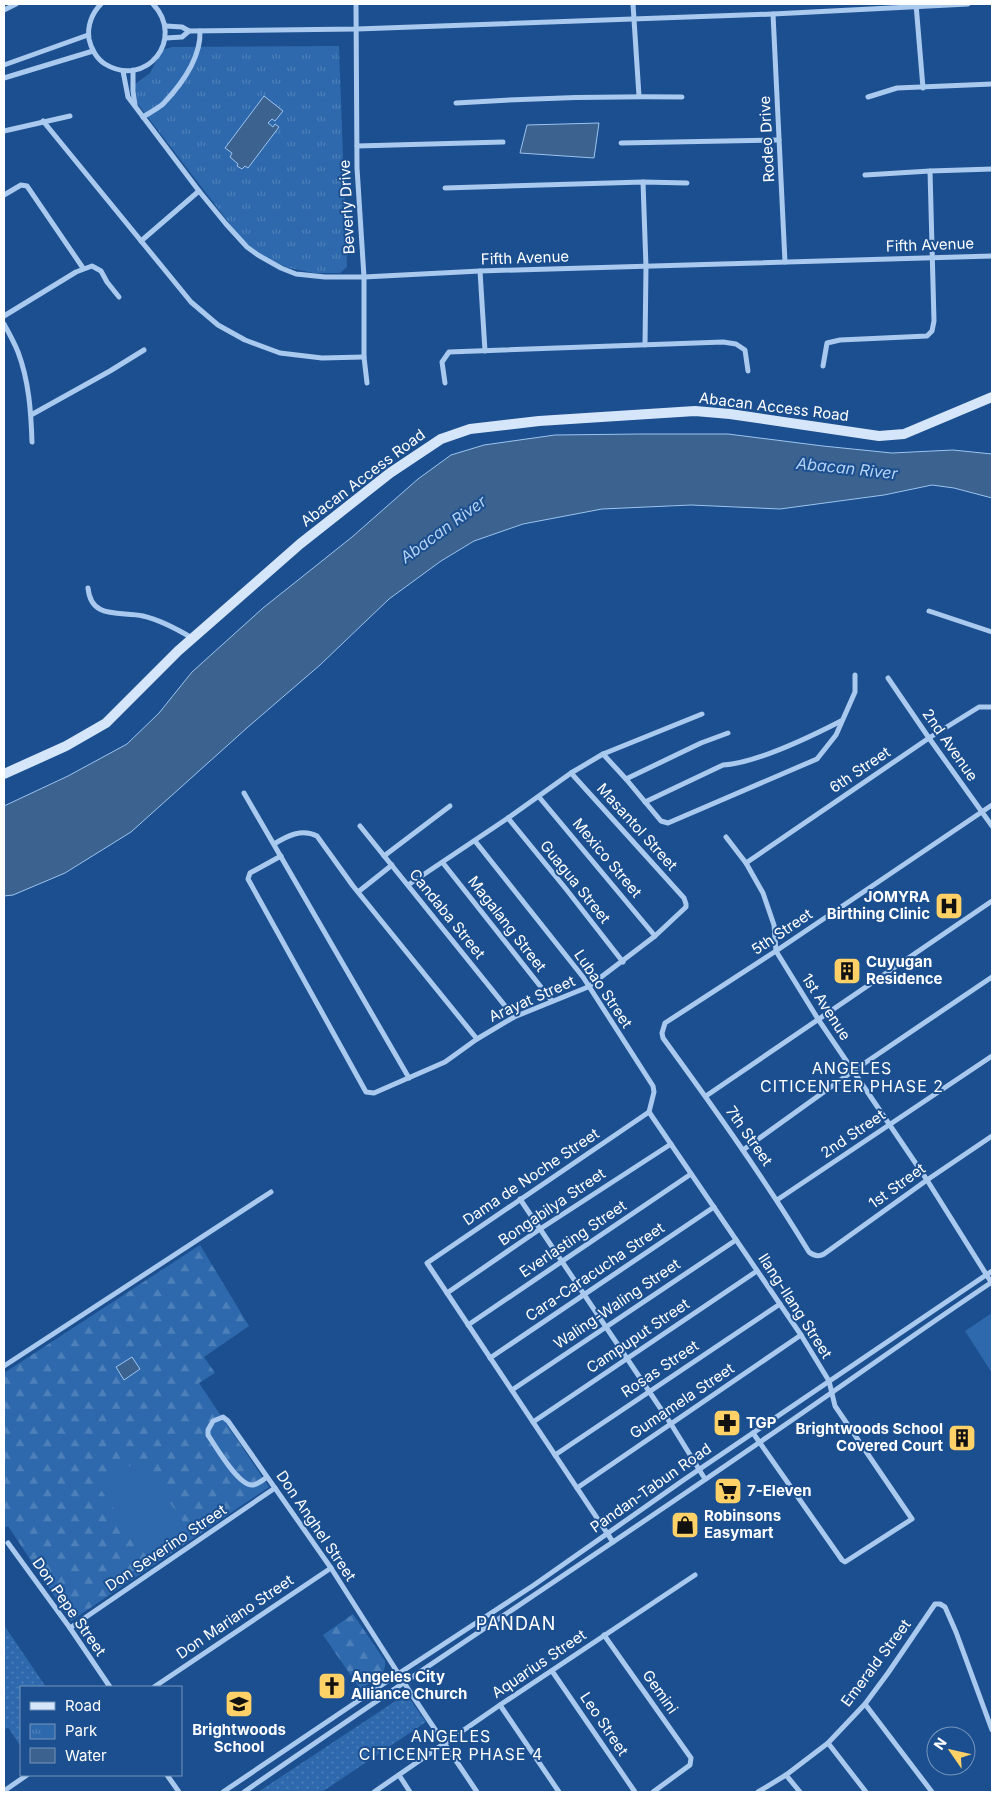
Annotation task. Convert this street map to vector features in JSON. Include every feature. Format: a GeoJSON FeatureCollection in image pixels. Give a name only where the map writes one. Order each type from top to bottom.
{"type":"FeatureCollection","features":[{"type":"Feature","properties":{"kind":"street"},"geometry":{"type":"LineString","coordinates":[[4,10],[16,4]]}},
{"type":"Feature","properties":{"kind":"street"},"geometry":{"type":"LineString","coordinates":[[101,4],[93,14],[89,24],[88,35],[93,52],[102,62],[123,71],[134,70],[149,64],[158,55],[166,38],[166,26],[159,10],[154,4]]}},
{"type":"Feature","properties":{"kind":"street","name":"Beverly Drive"},"geometry":{"type":"LineString","coordinates":[[356,4],[357,168],[364,277],[364,357],[367,383]]}},
{"type":"Feature","properties":{"kind":"street"},"geometry":{"type":"LineString","coordinates":[[633,4],[639,96]]}},
{"type":"Feature","properties":{"kind":"street"},"geometry":{"type":"LineString","coordinates":[[166,26],[182,27],[189,31],[357,29],[773,14],[916,5],[968,4]]}},
{"type":"Feature","properties":{"kind":"street"},"geometry":{"type":"LineString","coordinates":[[916,5],[924,88]]}},
{"type":"Feature","properties":{"kind":"street","name":"Rodeo Drive"},"geometry":{"type":"LineString","coordinates":[[773,14],[785,262]]}},
{"type":"Feature","properties":{"kind":"street"},"geometry":{"type":"LineString","coordinates":[[166,38],[182,37],[189,31]]}},
{"type":"Feature","properties":{"kind":"street"},"geometry":{"type":"LineString","coordinates":[[143,117],[162,105],[189,70],[200,42],[200,31]]}},
{"type":"Feature","properties":{"kind":"street"},"geometry":{"type":"LineString","coordinates":[[4,65],[88,35]]}},
{"type":"Feature","properties":{"kind":"street"},"geometry":{"type":"LineString","coordinates":[[4,78],[93,52]]}},
{"type":"Feature","properties":{"kind":"street"},"geometry":{"type":"LineString","coordinates":[[18,60],[23,72]]}},
{"type":"Feature","properties":{"kind":"street","name":"Fifth Avenue"},"geometry":{"type":"LineString","coordinates":[[134,70],[132,91],[135,105]]}},
{"type":"Feature","properties":{"kind":"street","name":"Fifth Avenue"},"geometry":{"type":"LineString","coordinates":[[123,71],[128,97],[226,224],[247,247],[281,268],[296,274],[325,277],[364,277],[992,256]]}},
{"type":"Feature","properties":{"kind":"street"},"geometry":{"type":"LineString","coordinates":[[868,97],[896,88],[992,84]]}},
{"type":"Feature","properties":{"kind":"street"},"geometry":{"type":"LineString","coordinates":[[456,103],[639,96],[682,97]]}},
{"type":"Feature","properties":{"kind":"street"},"geometry":{"type":"LineString","coordinates":[[4,131],[70,116]]}},
{"type":"Feature","properties":{"kind":"street"},"geometry":{"type":"LineString","coordinates":[[42,122],[191,302],[218,325],[245,340],[280,353],[322,358],[364,357]]}},
{"type":"Feature","properties":{"kind":"street"},"geometry":{"type":"LineString","coordinates":[[621,143],[779,140]]}},
{"type":"Feature","properties":{"kind":"street"},"geometry":{"type":"LineString","coordinates":[[357,146],[503,142]]}},
{"type":"Feature","properties":{"kind":"street"},"geometry":{"type":"LineString","coordinates":[[865,176],[992,169]]}},
{"type":"Feature","properties":{"kind":"street"},"geometry":{"type":"LineString","coordinates":[[823,366],[827,343],[840,340],[927,336],[932,331],[934,321],[930,171]]}},
{"type":"Feature","properties":{"kind":"street"},"geometry":{"type":"LineString","coordinates":[[445,188],[643,182],[686,183]]}},
{"type":"Feature","properties":{"kind":"street"},"geometry":{"type":"LineString","coordinates":[[643,182],[646,267],[645,345]]}},
{"type":"Feature","properties":{"kind":"street"},"geometry":{"type":"LineString","coordinates":[[4,195],[21,185],[27,186],[83,268]]}},
{"type":"Feature","properties":{"kind":"street"},"geometry":{"type":"LineString","coordinates":[[141,240],[199,191]]}},
{"type":"Feature","properties":{"kind":"street"},"geometry":{"type":"LineString","coordinates":[[4,316],[83,268],[92,266],[98,269],[119,297]]}},
{"type":"Feature","properties":{"kind":"street"},"geometry":{"type":"LineString","coordinates":[[480,272],[485,351]]}},
{"type":"Feature","properties":{"kind":"street"},"geometry":{"type":"LineString","coordinates":[[4,324],[18,351],[22,364],[31,415],[32,442]]}},
{"type":"Feature","properties":{"kind":"street"},"geometry":{"type":"LineString","coordinates":[[444,383],[442,362],[449,352],[723,342],[736,344],[745,350],[748,371]]}},
{"type":"Feature","properties":{"kind":"street"},"geometry":{"type":"LineString","coordinates":[[31,415],[144,350]]}},
{"type":"Feature","properties":{"kind":"street","name":"Abacan Access Road"},"geometry":{"type":"LineString","coordinates":[[4,774],[66,746],[106,723],[192,638],[306,539],[383,478],[425,448],[456,433],[470,429],[539,421],[694,411],[730,414],[879,436],[894,436],[914,430],[992,397]]}},
{"type":"Feature","properties":{"kind":"street"},"geometry":{"type":"LineString","coordinates":[[88,588],[89,599],[92,605],[106,612],[142,616],[173,627],[192,638]]}},
{"type":"Feature","properties":{"kind":"street"},"geometry":{"type":"LineString","coordinates":[[929,611],[992,632]]}},
{"type":"Feature","properties":{"kind":"street"},"geometry":{"type":"LineString","coordinates":[[602,754],[661,821],[668,823],[822,755],[836,735],[855,692],[855,675]]}},
{"type":"Feature","properties":{"kind":"street","name":"2nd Avenue"},"geometry":{"type":"LineString","coordinates":[[888,678],[992,826]]}},
{"type":"Feature","properties":{"kind":"street","name":"6th Street"},"geometry":{"type":"LineString","coordinates":[[746,863],[929,738],[979,707],[992,707]]}},
{"type":"Feature","properties":{"kind":"street"},"geometry":{"type":"LineString","coordinates":[[408,885],[443,863],[571,773],[602,754],[702,714]]}},
{"type":"Feature","properties":{"kind":"street"},"geometry":{"type":"LineString","coordinates":[[645,802],[723,765],[737,764],[782,748],[841,721]]}},
{"type":"Feature","properties":{"kind":"street"},"geometry":{"type":"LineString","coordinates":[[626,779],[701,743],[728,733]]}},
{"type":"Feature","properties":{"kind":"street","name":"Masantol Street"},"geometry":{"type":"LineString","coordinates":[[571,773],[684,898]]}},
{"type":"Feature","properties":{"kind":"street"},"geometry":{"type":"LineString","coordinates":[[244,793],[409,1078]]}},
{"type":"Feature","properties":{"kind":"street","name":"Mexico Street"},"geometry":{"type":"LineString","coordinates":[[539,797],[655,936]]}},
{"type":"Feature","properties":{"kind":"street","name":"5th Street"},"geometry":{"type":"LineString","coordinates":[[662,1029],[665,1023],[776,951],[992,805]]}},
{"type":"Feature","properties":{"kind":"street"},"geometry":{"type":"LineString","coordinates":[[384,856],[450,806]]}},
{"type":"Feature","properties":{"kind":"street","name":"Guagua Street"},"geometry":{"type":"LineString","coordinates":[[508,818],[623,962]]}},
{"type":"Feature","properties":{"kind":"street","name":"Candaba Street"},"geometry":{"type":"LineString","coordinates":[[360,826],[514,1017]]}},
{"type":"Feature","properties":{"kind":"street"},"geometry":{"type":"LineString","coordinates":[[274,844],[296,833],[307,832],[316,836],[358,892],[477,1038]]}},
{"type":"Feature","properties":{"kind":"street","name":"1st Avenue"},"geometry":{"type":"LineString","coordinates":[[726,837],[746,863],[763,893],[774,925],[776,951],[818,1019],[927,1180],[992,1282]]}},
{"type":"Feature","properties":{"kind":"street","name":"Lubao Street"},"geometry":{"type":"LineString","coordinates":[[474,841],[564,954],[653,1086],[654,1092],[649,1112]]}},
{"type":"Feature","properties":{"kind":"street","name":"Arayat Street"},"geometry":{"type":"LineString","coordinates":[[281,856],[250,873],[248,879],[366,1092],[374,1093],[445,1062],[477,1038],[514,1017],[588,987],[623,962],[683,912],[686,904],[684,898]]}},
{"type":"Feature","properties":{"kind":"street","name":"Magalang Street"},"geometry":{"type":"LineString","coordinates":[[443,863],[552,1001]]}},
{"type":"Feature","properties":{"kind":"street"},"geometry":{"type":"LineString","coordinates":[[358,892],[392,865]]}},
{"type":"Feature","properties":{"kind":"street"},"geometry":{"type":"LineString","coordinates":[[706,1096],[992,901]]}},
{"type":"Feature","properties":{"kind":"street"},"geometry":{"type":"LineString","coordinates":[[743,1150],[853,1071],[992,977]]}},
{"type":"Feature","properties":{"kind":"street","name":"7th Street"},"geometry":{"type":"LineString","coordinates":[[662,1029],[663,1038],[743,1150],[809,1252],[816,1256]]}},
{"type":"Feature","properties":{"kind":"street","name":"2nd Street"},"geometry":{"type":"LineString","coordinates":[[777,1200],[992,1056]]}},
{"type":"Feature","properties":{"kind":"street","name":"Ilang-Ilang Street"},"geometry":{"type":"LineString","coordinates":[[649,1112],[801,1335],[829,1381],[835,1406],[912,1519],[845,1562],[760,1443]]}},
{"type":"Feature","properties":{"kind":"street","name":"Dama de Noche Street"},"geometry":{"type":"LineString","coordinates":[[447,1293],[427,1263],[649,1112]]}},
{"type":"Feature","properties":{"kind":"street","name":"1st Street"},"geometry":{"type":"LineString","coordinates":[[816,1256],[824,1254],[992,1136]]}},
{"type":"Feature","properties":{"kind":"street","name":"Bongabilya Street"},"geometry":{"type":"LineString","coordinates":[[447,1293],[540,1229],[671,1144]]}},
{"type":"Feature","properties":{"kind":"street","name":"Everlasting Street"},"geometry":{"type":"LineString","coordinates":[[468,1325],[691,1174]]}},
{"type":"Feature","properties":{"kind":"street"},"geometry":{"type":"LineString","coordinates":[[4,1366],[271,1192]]}},
{"type":"Feature","properties":{"kind":"street"},"geometry":{"type":"LineString","coordinates":[[520,1199],[671,1424],[705,1479]]}},
{"type":"Feature","properties":{"kind":"street","name":"Cara-Caracucha Street"},"geometry":{"type":"LineString","coordinates":[[490,1358],[714,1207]]}},
{"type":"Feature","properties":{"kind":"street","name":"Waling-Waling Street"},"geometry":{"type":"LineString","coordinates":[[512,1390],[736,1240]]}},
{"type":"Feature","properties":{"kind":"street","name":"Campuput Street"},"geometry":{"type":"LineString","coordinates":[[533,1422],[757,1271]]}},
{"type":"Feature","properties":{"kind":"street","name":"Pandan-Tabun Road"},"geometry":{"type":"LineString","coordinates":[[224,1792],[541,1580],[992,1271]]}},
{"type":"Feature","properties":{"kind":"street","name":"Pandan-Tabun Road"},"geometry":{"type":"LineString","coordinates":[[244,1792],[760,1443],[992,1282]]}},
{"type":"Feature","properties":{"kind":"street"},"geometry":{"type":"LineString","coordinates":[[447,1293],[613,1542]]}},
{"type":"Feature","properties":{"kind":"street","name":"Rosas Street"},"geometry":{"type":"LineString","coordinates":[[555,1455],[780,1304]]}},
{"type":"Feature","properties":{"kind":"street","name":"Gumamela Street"},"geometry":{"type":"LineString","coordinates":[[577,1488],[801,1335]]}},
{"type":"Feature","properties":{"kind":"street","name":"Don Anghel Street"},"geometry":{"type":"LineString","coordinates":[[267,1477],[253,1485],[243,1482],[237,1476],[208,1435],[208,1430],[213,1421],[223,1418],[228,1420],[331,1568],[398,1674]]}},
{"type":"Feature","properties":{"kind":"street"},"geometry":{"type":"LineString","coordinates":[[754,1433],[760,1443]]}},
{"type":"Feature","properties":{"kind":"street","name":"Don Severino Street"},"geometry":{"type":"LineString","coordinates":[[70,1628],[275,1488]]}},
{"type":"Feature","properties":{"kind":"street","name":"Don Pepe Street"},"geometry":{"type":"LineString","coordinates":[[8,1543],[109,1686]]}},
{"type":"Feature","properties":{"kind":"street","name":"Don Mariano Street"},"geometry":{"type":"LineString","coordinates":[[155,1686],[331,1568]]}},
{"type":"Feature","properties":{"kind":"street","name":"Aquarius Street"},"geometry":{"type":"LineString","coordinates":[[374,1792],[500,1705],[695,1575]]}},
{"type":"Feature","properties":{"kind":"street","name":"Emerald Street"},"geometry":{"type":"LineString","coordinates":[[758,1792],[786,1775],[828,1743],[865,1704],[935,1604],[945,1606],[992,1730]]}},
{"type":"Feature","properties":{"kind":"street","name":"Gemini"},"geometry":{"type":"LineString","coordinates":[[604,1635],[691,1758],[690,1765],[653,1792]]}},
{"type":"Feature","properties":{"kind":"street","name":"Leo Street"},"geometry":{"type":"LineString","coordinates":[[552,1670],[635,1792]]}},
{"type":"Feature","properties":{"kind":"street"},"geometry":{"type":"LineString","coordinates":[[398,1674],[477,1792]]}},
{"type":"Feature","properties":{"kind":"street"},"geometry":{"type":"LineString","coordinates":[[865,1704],[932,1792]]}},
{"type":"Feature","properties":{"kind":"street"},"geometry":{"type":"LineString","coordinates":[[500,1705],[560,1792]]}},
{"type":"Feature","properties":{"kind":"street"},"geometry":{"type":"LineString","coordinates":[[828,1743],[866,1792]]}},
{"type":"Feature","properties":{"kind":"street"},"geometry":{"type":"LineString","coordinates":[[399,1775],[410,1792]]}},
{"type":"Feature","properties":{"kind":"street"},"geometry":{"type":"LineString","coordinates":[[786,1775],[800,1792]]}},
{"type":"Feature","properties":{"kind":"street"},"geometry":{"type":"LineString","coordinates":[[4,1790],[25,1776]]}},
{"type":"Feature","properties":{"kind":"street"},"geometry":{"type":"LineString","coordinates":[[168,1776],[179,1792]]}},
{"type":"Feature","properties":{"kind":"green space"},"geometry":{"type":"Polygon","coordinates":[[[339,46],[347,267],[340,273],[314,273],[289,268],[274,262],[242,240],[137,103],[135,84],[150,73],[162,50],[172,47],[339,46]]]}},
{"type":"Feature","properties":{"kind":"green space"},"geometry":{"type":"Polygon","coordinates":[[[200,1245],[249,1326],[204,1357],[215,1373],[199,1383],[269,1487],[71,1621],[8,1526],[4,1528],[4,1373],[200,1245]]]}},
{"type":"Feature","properties":{"kind":"green space"},"geometry":{"type":"Polygon","coordinates":[[[992,1313],[992,1373],[965,1331],[992,1313]]]}},
{"type":"Feature","properties":{"kind":"green space"},"geometry":{"type":"Polygon","coordinates":[[[140,1459],[188,1529],[147,1557],[99,1487],[140,1459]]]}},
{"type":"Feature","properties":{"kind":"green space"},"geometry":{"type":"Polygon","coordinates":[[[353,1614],[385,1661],[381,1675],[360,1689],[323,1635],[353,1614]]]}},
{"type":"Feature","properties":{"kind":"green space"},"geometry":{"type":"Polygon","coordinates":[[[4,1625],[45,1686],[20,1686],[20,1745],[8,1727],[4,1730],[4,1625]]]}},
{"type":"Feature","properties":{"kind":"green space"},"geometry":{"type":"Polygon","coordinates":[[[406,1694],[426,1722],[322,1792],[258,1792],[406,1694]]]}},
{"type":"Feature","properties":{"kind":"water"},"geometry":{"type":"Polygon","coordinates":[[[264,96],[283,111],[275,121],[272,119],[268,123],[273,127],[275,124],[279,127],[248,168],[245,166],[242,169],[230,157],[232,153],[225,148],[264,96]]]}},
{"type":"Feature","properties":{"kind":"water"},"geometry":{"type":"Polygon","coordinates":[[[599,123],[594,158],[520,153],[527,125],[599,123]]]}},
{"type":"Feature","properties":{"kind":"water","name":"Abacan River"},"geometry":{"type":"Polygon","coordinates":[[[728,434],[892,453],[953,450],[992,454],[992,498],[954,488],[932,485],[884,495],[780,509],[691,505],[602,509],[523,524],[474,541],[441,561],[389,599],[320,665],[131,832],[65,873],[13,895],[4,896],[4,806],[68,776],[127,744],[159,713],[192,672],[263,608],[352,537],[418,479],[451,455],[484,445],[555,435],[728,434]]]}},
{"type":"Feature","properties":{"kind":"water"},"geometry":{"type":"Polygon","coordinates":[[[132,1357],[140,1369],[124,1380],[116,1367],[132,1357]]]}},
{"type":"Feature","properties":{"kind":"place","name":"JOMYRA Birthing Clinic"},"geometry":{"type":"Point","coordinates":[949,906]}},
{"type":"Feature","properties":{"kind":"place","name":"Cuyugan Residence"},"geometry":{"type":"Point","coordinates":[847,971]}},
{"type":"Feature","properties":{"kind":"place","name":"TGP"},"geometry":{"type":"Point","coordinates":[727,1423]}},
{"type":"Feature","properties":{"kind":"place","name":"Brightwoods School Covered Court"},"geometry":{"type":"Point","coordinates":[962,1438]}},
{"type":"Feature","properties":{"kind":"place","name":"7-Eleven"},"geometry":{"type":"Point","coordinates":[728,1491]}},
{"type":"Feature","properties":{"kind":"place","name":"Robinsons Easymart"},"geometry":{"type":"Point","coordinates":[685,1525]}},
{"type":"Feature","properties":{"kind":"place","name":"Angeles City Alliance Church"},"geometry":{"type":"Point","coordinates":[332,1686]}},
{"type":"Feature","properties":{"kind":"place","name":"Brightwoods School"},"geometry":{"type":"Point","coordinates":[239,1704]}},
{"type":"Feature","properties":{"kind":"district","name":"ANGELES CITICENTER PHASE 2"},"geometry":{"type":"Point","coordinates":[852,1077]}},
{"type":"Feature","properties":{"kind":"district","name":"PANDAN"},"geometry":{"type":"Point","coordinates":[516,1624]}},
{"type":"Feature","properties":{"kind":"district","name":"ANGELES CITICENTER PHASE 4"},"geometry":{"type":"Point","coordinates":[451,1745]}}]}
